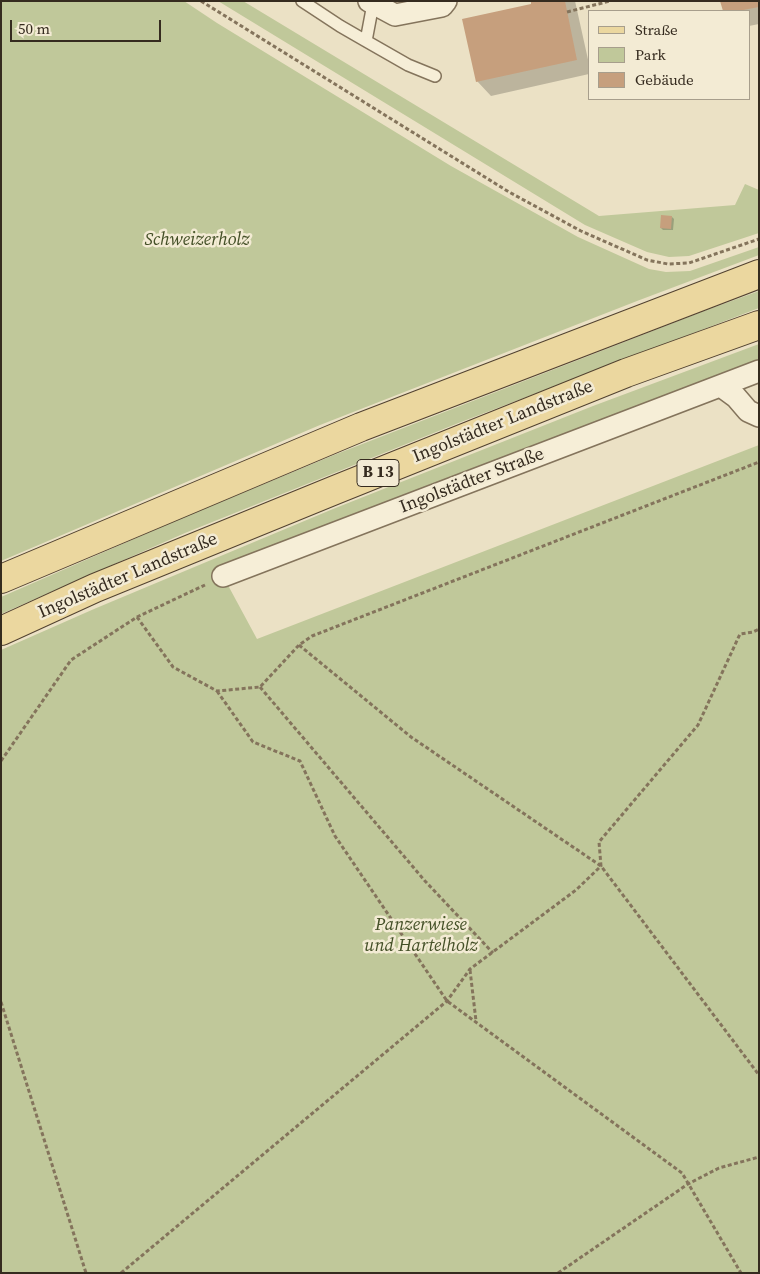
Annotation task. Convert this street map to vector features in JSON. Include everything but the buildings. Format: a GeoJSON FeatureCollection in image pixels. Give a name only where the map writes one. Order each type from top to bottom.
{"type":"FeatureCollection","features":[{"type":"Feature","properties":{"kind":"main road"},"geometry":{"type":"LineString","coordinates":[[1,579],[361,426],[759,274]]}},
{"type":"Feature","properties":{"kind":"main road","name":"Ingolstädter Landstraße"},"geometry":{"type":"LineString","coordinates":[[1,631],[95,588],[335,490],[626,373],[759,325]]}},
{"type":"Feature","properties":{"kind":"street"},"geometry":{"type":"LineString","coordinates":[[371,3],[395,15],[442,6],[446,1]]}},
{"type":"Feature","properties":{"kind":"street","name":"Ingolstädter Straße"},"geometry":{"type":"LineString","coordinates":[[223,576],[759,371]]}},
{"type":"Feature","properties":{"kind":"street"},"geometry":{"type":"LineString","coordinates":[[721,386],[736,397],[748,411],[759,416]]}},
{"type":"Feature","properties":{"kind":"lane"},"geometry":{"type":"LineString","coordinates":[[302,1],[340,26],[408,65],[435,76]]}},
{"type":"Feature","properties":{"kind":"lane"},"geometry":{"type":"LineString","coordinates":[[366,41],[371,3]]}},
{"type":"Feature","properties":{"kind":"path"},"geometry":{"type":"LineString","coordinates":[[201,1],[509,192],[581,231],[647,260],[668,264],[689,263],[759,239]]}},
{"type":"Feature","properties":{"kind":"path"},"geometry":{"type":"LineString","coordinates":[[567,12],[610,1]]}},
{"type":"Feature","properties":{"kind":"path"},"geometry":{"type":"LineString","coordinates":[[217,691],[260,687],[299,645],[312,636],[759,462]]}},
{"type":"Feature","properties":{"kind":"path"},"geometry":{"type":"LineString","coordinates":[[1,761],[71,660],[137,617],[223,576]]}},
{"type":"Feature","properties":{"kind":"path"},"geometry":{"type":"LineString","coordinates":[[137,617],[173,667],[217,691],[253,742],[300,761],[336,836],[447,1000],[682,1173],[741,1273]]}},
{"type":"Feature","properties":{"kind":"path"},"geometry":{"type":"LineString","coordinates":[[601,866],[599,842],[698,725],[740,634],[759,629]]}},
{"type":"Feature","properties":{"kind":"path"},"geometry":{"type":"LineString","coordinates":[[299,645],[411,736],[601,866],[759,1075]]}},
{"type":"Feature","properties":{"kind":"path"},"geometry":{"type":"LineString","coordinates":[[260,687],[425,881],[493,954]]}},
{"type":"Feature","properties":{"kind":"path"},"geometry":{"type":"LineString","coordinates":[[121,1273],[447,1000],[470,969],[493,954],[576,890],[601,866]]}},
{"type":"Feature","properties":{"kind":"path"},"geometry":{"type":"LineString","coordinates":[[470,969],[476,1021]]}},
{"type":"Feature","properties":{"kind":"path"},"geometry":{"type":"LineString","coordinates":[[1,1002],[86,1273]]}},
{"type":"Feature","properties":{"kind":"path"},"geometry":{"type":"LineString","coordinates":[[558,1273],[688,1184],[719,1168],[759,1157]]}},
{"type":"Feature","properties":{"kind":"green space","name":"Schweizerholz"},"geometry":{"type":"Polygon","coordinates":[[[1,1],[184,1],[451,166],[578,237],[649,269],[666,272],[690,271],[759,247],[759,255],[320,425],[1,561],[1,1]]]}},
{"type":"Feature","properties":{"kind":"green space"},"geometry":{"type":"Polygon","coordinates":[[[218,1],[243,1],[599,216],[735,205],[745,184],[759,190],[759,233],[689,256],[669,257],[647,252],[585,225],[218,1]]]}},
{"type":"Feature","properties":{"kind":"green space"},"geometry":{"type":"Polygon","coordinates":[[[759,291],[759,308],[461,422],[185,533],[1,614],[1,597],[182,518],[334,455],[759,291]]]}},
{"type":"Feature","properties":{"kind":"green space","name":"Panzerwiese und Hartelholz"},"geometry":{"type":"Polygon","coordinates":[[[759,344],[759,362],[223,576],[257,639],[759,445],[759,1273],[1,1273],[1,650],[333,509],[593,406],[759,344]]]}}]}
